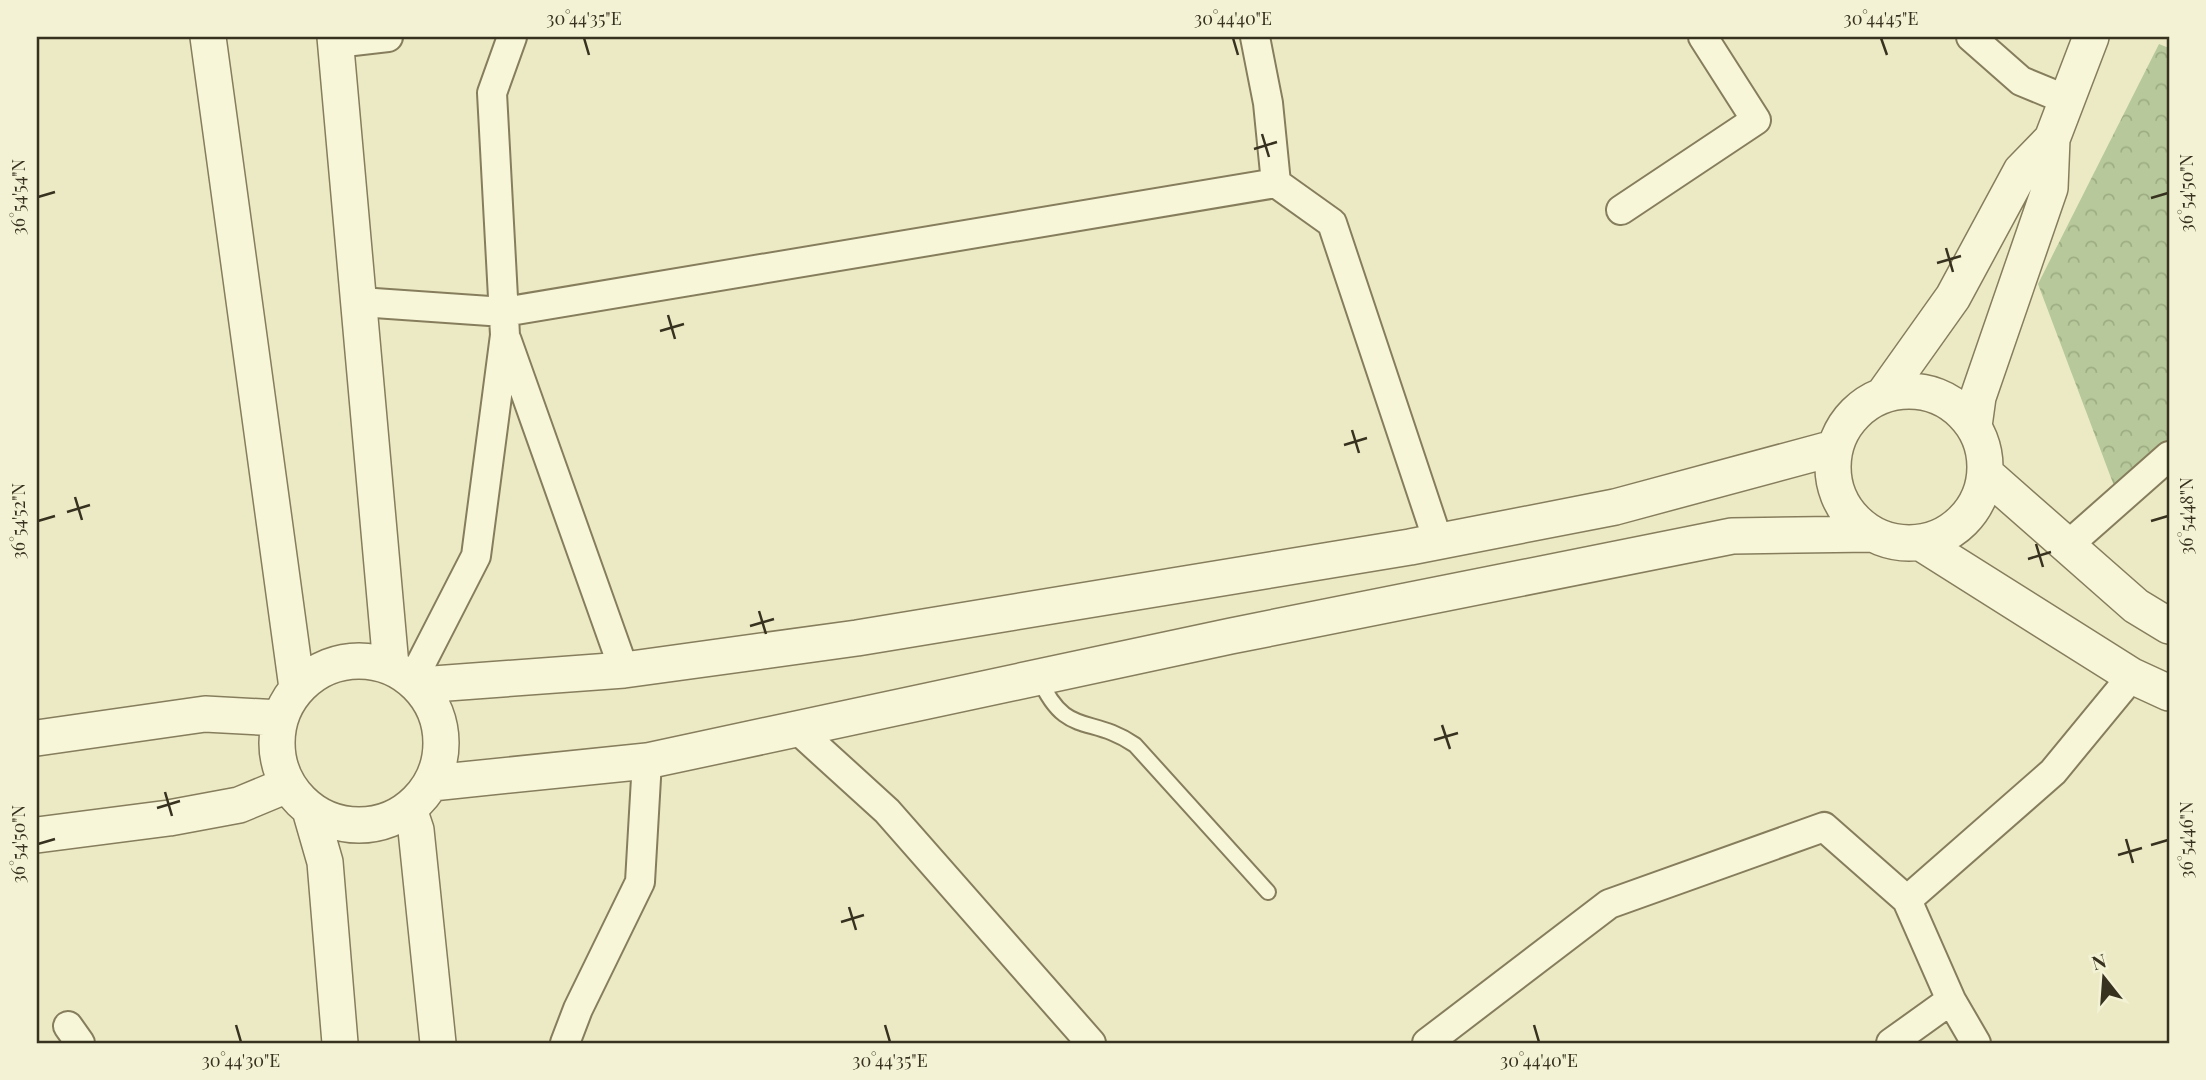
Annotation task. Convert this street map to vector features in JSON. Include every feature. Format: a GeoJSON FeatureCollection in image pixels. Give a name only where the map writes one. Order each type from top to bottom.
{"type":"FeatureCollection","features":[{"type":"Feature","properties":{"kind":"street"},"geometry":{"type":"LineString","coordinates":[[208,37],[288,703],[277,752],[287,785],[310,810],[342,824],[377,824],[409,809],[432,783],[442,750],[438,715],[408,677],[360,302],[335,40],[388,37]]}},
{"type":"Feature","properties":{"kind":"street"},"geometry":{"type":"LineString","coordinates":[[408,677],[476,556],[504,323],[492,93],[512,37]]}},
{"type":"Feature","properties":{"kind":"street"},"geometry":{"type":"LineString","coordinates":[[1255,37],[1268,103],[1276,183]]}},
{"type":"Feature","properties":{"kind":"street"},"geometry":{"type":"LineString","coordinates":[[1621,211],[1756,120],[1703,37]]}},
{"type":"Feature","properties":{"kind":"street"},"geometry":{"type":"LineString","coordinates":[[1971,37],[2021,81],[2067,100]]}},
{"type":"Feature","properties":{"kind":"street"},"geometry":{"type":"LineString","coordinates":[[1974,426],[1978,397],[2049,188],[2052,139],[2091,37]]}},
{"type":"Feature","properties":{"kind":"street"},"geometry":{"type":"LineString","coordinates":[[1884,394],[1953,298],[2021,171],[2052,139]]}},
{"type":"Feature","properties":{"kind":"street"},"geometry":{"type":"LineString","coordinates":[[360,302],[504,323],[1276,183],[1332,223],[1438,541]]}},
{"type":"Feature","properties":{"kind":"street"},"geometry":{"type":"LineString","coordinates":[[504,323],[624,670]]}},
{"type":"Feature","properties":{"kind":"street"},"geometry":{"type":"LineString","coordinates":[[1910,390],[1935,395],[1957,407],[1974,426],[1984,449],[1986,474],[1979,498],[1965,520],[1945,534],[1921,543],[1896,543],[1872,534],[1852,519],[1838,497],[1832,473],[1835,448],[1845,425],[1862,406],[1884,394],[1910,390]]}},
{"type":"Feature","properties":{"kind":"street"},"geometry":{"type":"LineString","coordinates":[[37,738],[288,703],[324,668],[357,660],[408,677],[624,670],[857,638],[1438,541],[1615,508],[1835,448]]}},
{"type":"Feature","properties":{"kind":"street"},"geometry":{"type":"LineString","coordinates":[[2066,547],[2169,456]]}},
{"type":"Feature","properties":{"kind":"street"},"geometry":{"type":"LineString","coordinates":[[1986,474],[2136,606],[2169,626]]}},
{"type":"Feature","properties":{"kind":"street"},"geometry":{"type":"LineString","coordinates":[[432,783],[647,761],[1245,633],[1732,536],[1872,534]]}},
{"type":"Feature","properties":{"kind":"street"},"geometry":{"type":"LineString","coordinates":[[1921,543],[2132,676],[2169,693]]}},
{"type":"Feature","properties":{"kind":"street"},"geometry":{"type":"LineString","coordinates":[[1907,900],[2053,772],[2132,676]]}},
{"type":"Feature","properties":{"kind":"street"},"geometry":{"type":"LineString","coordinates":[[798,730],[887,811],[1091,1043]]}},
{"type":"Feature","properties":{"kind":"street"},"geometry":{"type":"LineString","coordinates":[[565,1043],[578,1009],[640,882],[647,761]]}},
{"type":"Feature","properties":{"kind":"street"},"geometry":{"type":"LineString","coordinates":[[37,835],[169,818],[239,805],[287,785]]}},
{"type":"Feature","properties":{"kind":"street"},"geometry":{"type":"LineString","coordinates":[[409,809],[416,830],[438,1043]]}},
{"type":"Feature","properties":{"kind":"street"},"geometry":{"type":"LineString","coordinates":[[310,810],[325,862],[340,1043]]}},
{"type":"Feature","properties":{"kind":"street"},"geometry":{"type":"LineString","coordinates":[[1427,1043],[1609,904],[1824,827],[1907,900],[1951,1000],[1976,1043]]}},
{"type":"Feature","properties":{"kind":"street"},"geometry":{"type":"LineString","coordinates":[[1891,1043],[1951,1000]]}},
{"type":"Feature","properties":{"kind":"lane"},"geometry":{"type":"LineString","coordinates":[[1039,678],[1047,696],[1063,717],[1109,730],[1135,745],[1268,892]]}},
{"type":"Feature","properties":{"kind":"green space"},"geometry":{"type":"Polygon","coordinates":[[[2159,44],[2169,48],[2169,450],[2119,499],[2038,284],[2159,44]]]}}]}
